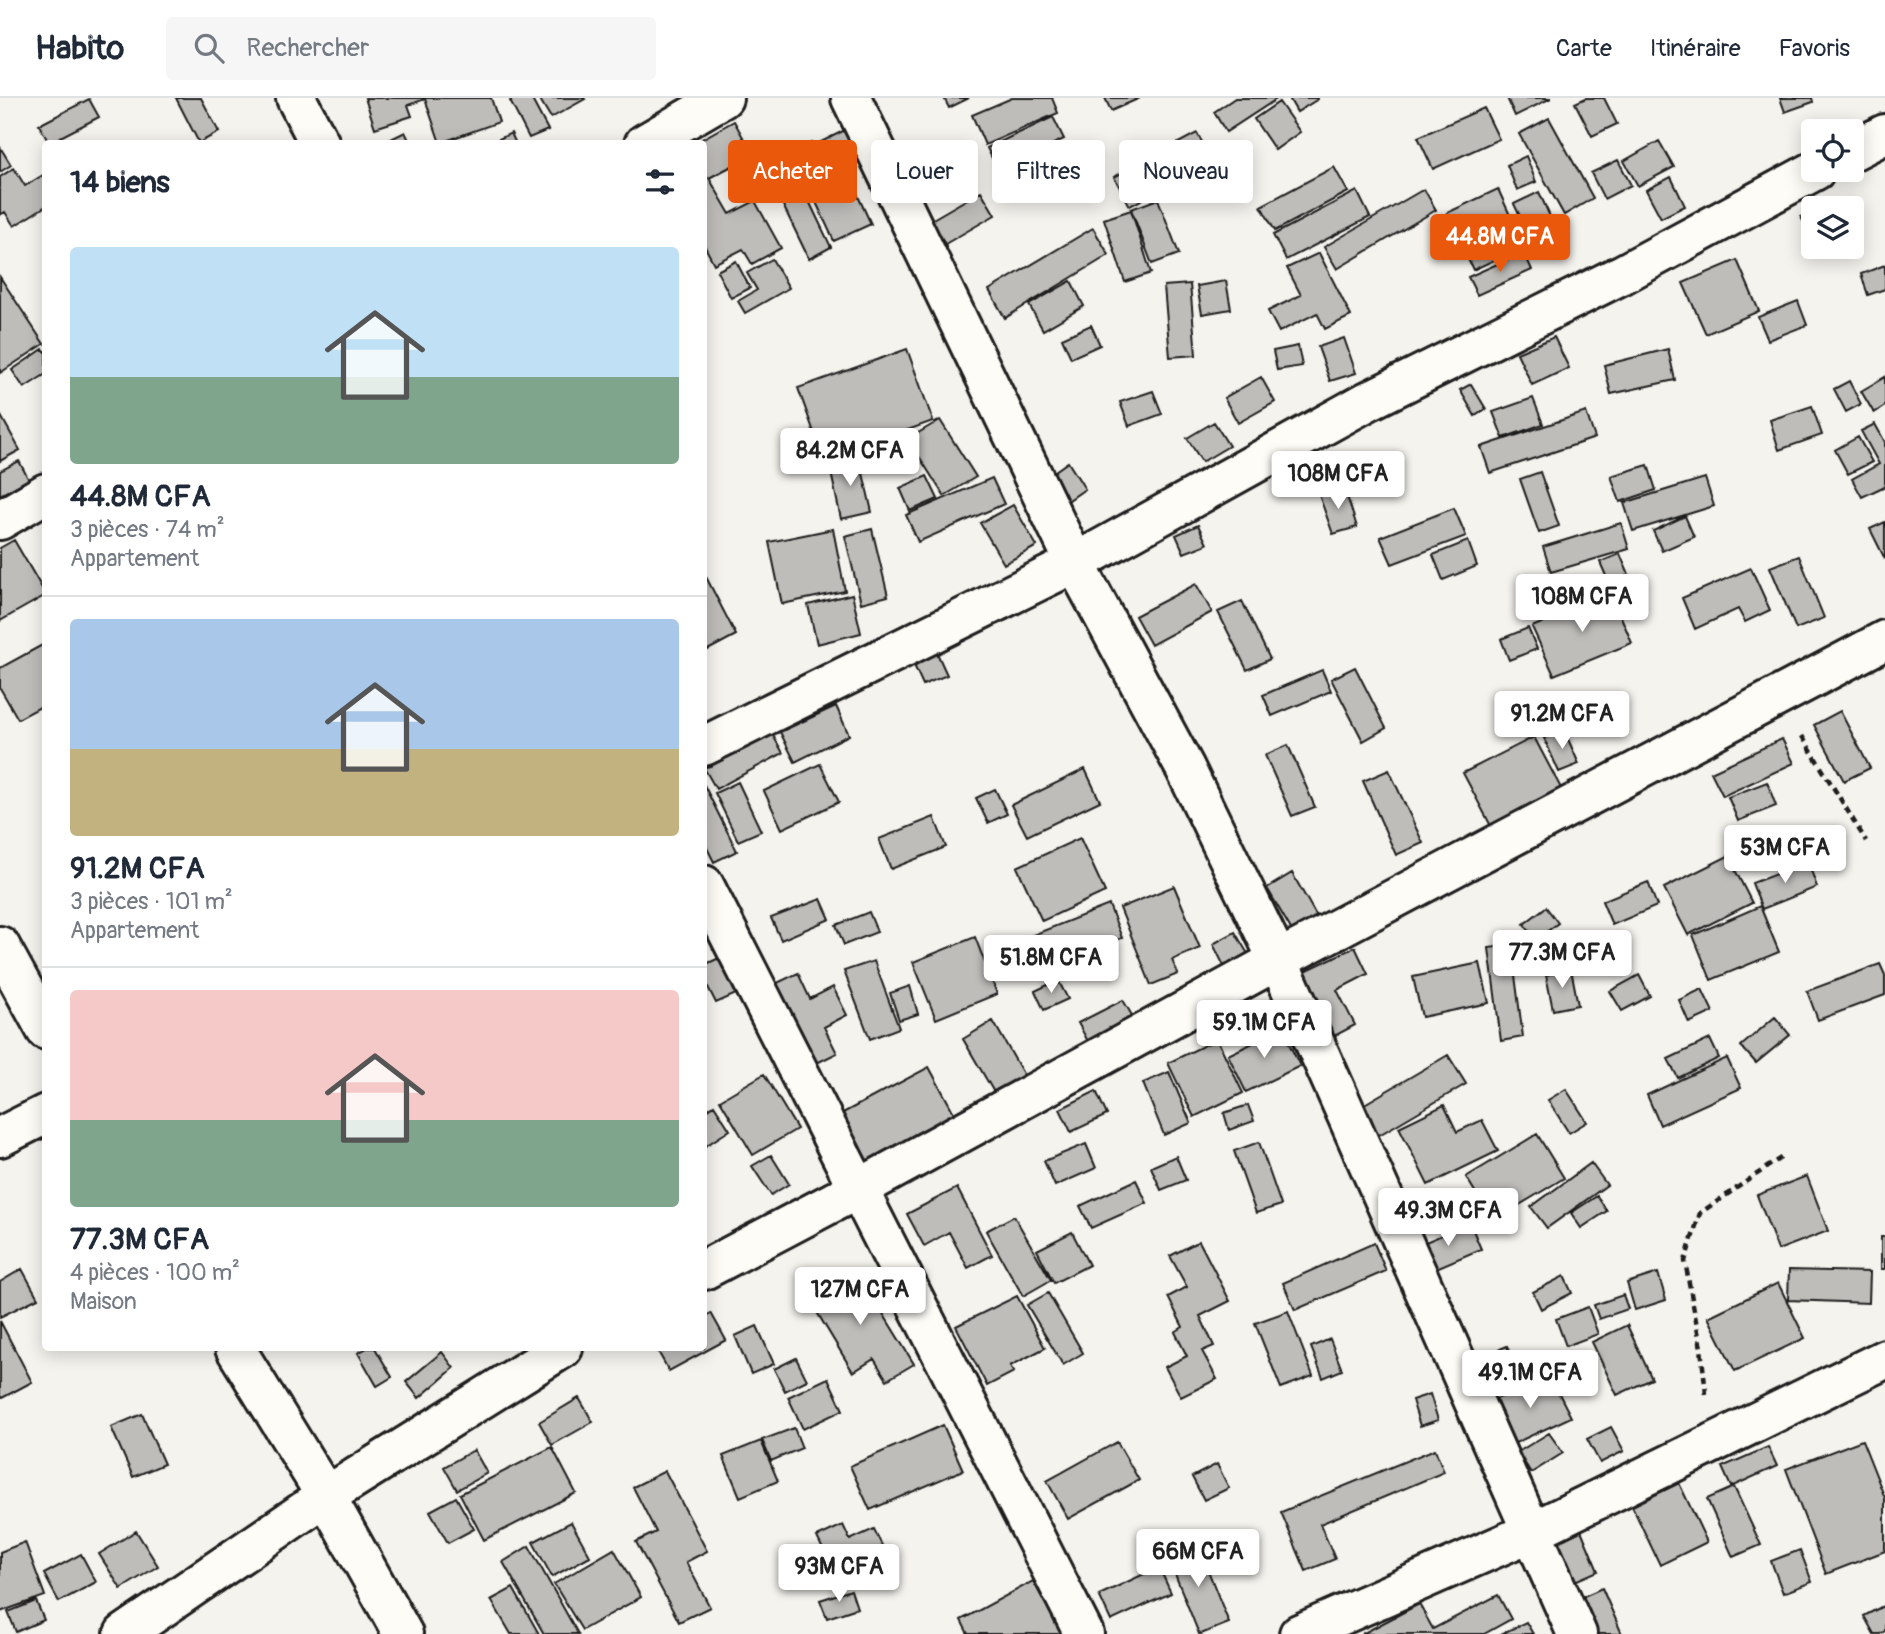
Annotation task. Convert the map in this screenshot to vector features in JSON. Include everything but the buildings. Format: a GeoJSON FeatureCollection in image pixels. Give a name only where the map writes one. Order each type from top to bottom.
{"type":"FeatureCollection","features":[{"type":"Feature","properties":{"kind":"street"},"geometry":{"type":"LineString","coordinates":[[296,98],[318,140]]}},
{"type":"Feature","properties":{"kind":"street"},"geometry":{"type":"LineString","coordinates":[[651,140],[723,98]]}},
{"type":"Feature","properties":{"kind":"street"},"geometry":{"type":"LineString","coordinates":[[851,98],[1076,563],[1185,768],[1278,960],[1577,1634]]}},
{"type":"Feature","properties":{"kind":"street"},"geometry":{"type":"LineString","coordinates":[[1864,145],[1885,134]]}},
{"type":"Feature","properties":{"kind":"street"},"geometry":{"type":"LineString","coordinates":[[707,745],[1076,563],[1368,401],[1623,274],[1801,178]]}},
{"type":"Feature","properties":{"kind":"street"},"geometry":{"type":"LineString","coordinates":[[0,520],[42,495]]}},
{"type":"Feature","properties":{"kind":"street"},"geometry":{"type":"LineString","coordinates":[[707,1268],[1278,960],[1885,640]]}},
{"type":"Feature","properties":{"kind":"street"},"geometry":{"type":"LineString","coordinates":[[707,891],[1084,1634]]}},
{"type":"Feature","properties":{"kind":"street"},"geometry":{"type":"LineString","coordinates":[[0,946],[42,1023]]}},
{"type":"Feature","properties":{"kind":"street"},"geometry":{"type":"LineString","coordinates":[[0,1137],[42,1116]]}},
{"type":"Feature","properties":{"kind":"street"},"geometry":{"type":"LineString","coordinates":[[237,1351],[326,1496],[403,1634]]}},
{"type":"Feature","properties":{"kind":"street"},"geometry":{"type":"LineString","coordinates":[[124,1634],[326,1496],[558,1351]]}},
{"type":"Feature","properties":{"kind":"street"},"geometry":{"type":"LineString","coordinates":[[1299,1634],[1531,1532],[1885,1359]]}},
{"type":"Feature","properties":{"kind":"path"},"geometry":{"type":"LineString","coordinates":[[1778,696],[1866,841]]}},
{"type":"Feature","properties":{"kind":"path"},"geometry":{"type":"LineString","coordinates":[[1712,1444],[1701,1348],[1685,1261],[1700,1213],[1782,1157]]}}]}
